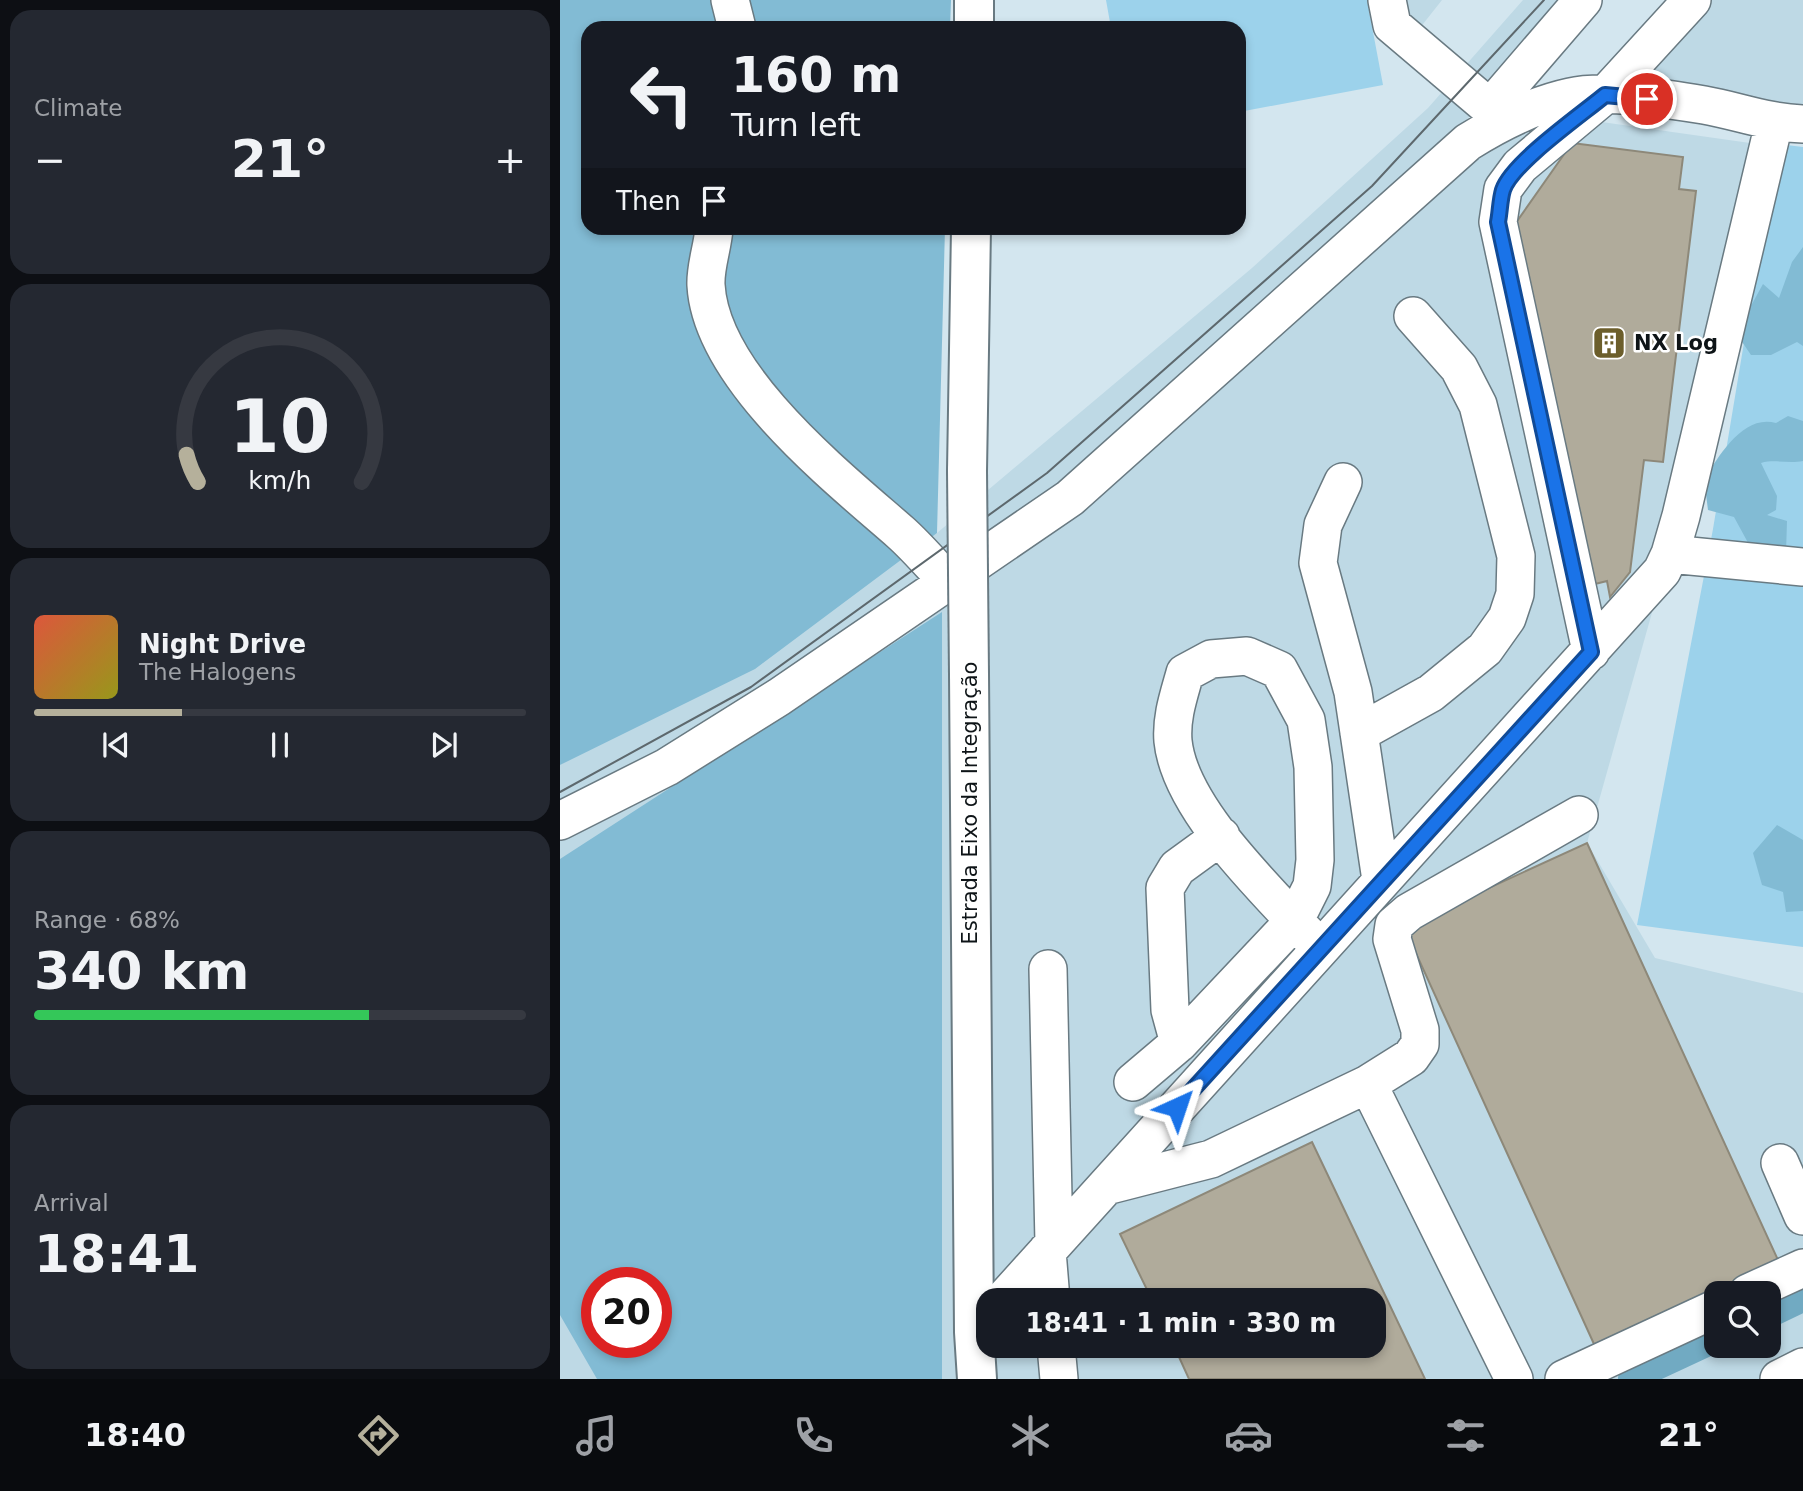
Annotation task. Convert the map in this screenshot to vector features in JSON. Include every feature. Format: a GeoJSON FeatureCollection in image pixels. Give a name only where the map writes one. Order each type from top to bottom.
{"type":"FeatureCollection","features":[{"type":"Feature","properties":{"kind":"main road"},"geometry":{"type":"LineString","coordinates":[[974,0],[974,21]]}},
{"type":"Feature","properties":{"kind":"main road","name":"Estrada Eixo da Integração"},"geometry":{"type":"LineString","coordinates":[[971,235],[967,471],[980,1288]]}},
{"type":"Feature","properties":{"kind":"main road","name":"Estrada Eixo da Integração"},"geometry":{"type":"LineString","coordinates":[[977,1379],[979,1358]]}},
{"type":"Feature","properties":{"kind":"lane"},"geometry":{"type":"LineString","coordinates":[[730,0],[735,21]]}},
{"type":"Feature","properties":{"kind":"lane"},"geometry":{"type":"LineString","coordinates":[[1387,0],[1392,25],[1497,114]]}},
{"type":"Feature","properties":{"kind":"lane"},"geometry":{"type":"LineString","coordinates":[[560,821],[667,767],[779,697],[1070,498],[1497,114],[1583,0]]}},
{"type":"Feature","properties":{"kind":"lane"},"geometry":{"type":"LineString","coordinates":[[1591,652],[1498,222],[1503,189],[1520,166],[1605,95],[1692,0]]}},
{"type":"Feature","properties":{"kind":"lane"},"geometry":{"type":"LineString","coordinates":[[1014,1288],[1381,880],[1653,584],[1670,554],[1788,124],[1703,105],[1605,95],[1572,96],[1497,114]]}},
{"type":"Feature","properties":{"kind":"lane"},"geometry":{"type":"LineString","coordinates":[[713,235],[706,285],[713,316],[731,355],[778,422],[836,479],[902,534],[948,582]]}},
{"type":"Feature","properties":{"kind":"lane"},"geometry":{"type":"LineString","coordinates":[[1359,733],[1431,693],[1485,649],[1507,618],[1515,594],[1516,556],[1478,405],[1459,368],[1413,316]]}},
{"type":"Feature","properties":{"kind":"lane"},"geometry":{"type":"LineString","coordinates":[[1343,482],[1323,525],[1318,563],[1347,666],[1381,880]]}},
{"type":"Feature","properties":{"kind":"lane"},"geometry":{"type":"LineString","coordinates":[[1670,554],[1803,567]]}},
{"type":"Feature","properties":{"kind":"lane"},"geometry":{"type":"LineString","coordinates":[[1133,1082],[1179,1043],[1295,920],[1312,887],[1315,860],[1313,767],[1306,720],[1279,670],[1247,656],[1210,659],[1185,673],[1174,710],[1173,741],[1185,784],[1199,810],[1221,836],[1295,920],[1320,948]]}},
{"type":"Feature","properties":{"kind":"lane"},"geometry":{"type":"LineString","coordinates":[[1106,1186],[1211,1159],[1368,1084],[1411,1057],[1420,1044],[1420,1030],[1392,939],[1394,925],[1409,912],[1579,815]]}},
{"type":"Feature","properties":{"kind":"lane"},"geometry":{"type":"LineString","coordinates":[[1179,1043],[1170,1010],[1165,888],[1177,868],[1221,836]]}},
{"type":"Feature","properties":{"kind":"lane"},"geometry":{"type":"LineString","coordinates":[[1048,969],[1051,1288]]}},
{"type":"Feature","properties":{"kind":"lane"},"geometry":{"type":"LineString","coordinates":[[1368,1084],[1514,1379]]}},
{"type":"Feature","properties":{"kind":"lane"},"geometry":{"type":"LineString","coordinates":[[1780,1163],[1803,1216]]}},
{"type":"Feature","properties":{"kind":"lane"},"geometry":{"type":"LineString","coordinates":[[1774,1281],[1803,1268]]}},
{"type":"Feature","properties":{"kind":"lane"},"geometry":{"type":"LineString","coordinates":[[1564,1379],[1704,1314]]}},
{"type":"Feature","properties":{"kind":"lane"},"geometry":{"type":"LineString","coordinates":[[1057,1358],[1059,1379]]}},
{"type":"Feature","properties":{"kind":"lane"},"geometry":{"type":"LineString","coordinates":[[1779,1379],[1803,1367]]}},
{"type":"Feature","properties":{"kind":"shaded area"},"geometry":{"type":"Polygon","coordinates":[[[560,0],[951,0],[950,21],[581,21],[581,235],[945,235],[937,533],[755,669],[560,765],[560,0]]]}},
{"type":"Feature","properties":{"kind":"shaded area"},"geometry":{"type":"Polygon","coordinates":[[[1106,0],[1367,0],[1383,85],[1246,111],[1246,21],[1110,21],[1106,0]]]}},
{"type":"Feature","properties":{"kind":"shaded area"},"geometry":{"type":"Polygon","coordinates":[[[1400,0],[1442,0],[1408,43],[1400,0]]]}},
{"type":"Feature","properties":{"kind":"shaded area"},"geometry":{"type":"Polygon","coordinates":[[[1523,0],[1566,0],[1463,124],[1031,510],[695,734],[560,805],[560,765],[937,533],[1252,268],[1428,108],[1523,0]]]}},
{"type":"Feature","properties":{"kind":"shaded area"},"geometry":{"type":"Polygon","coordinates":[[[1699,0],[1803,0],[1803,115],[1634,90],[1699,0]]]}},
{"type":"Feature","properties":{"kind":"shaded area"},"geometry":{"type":"Polygon","coordinates":[[[1496,107],[1750,143],[1666,563],[1587,843],[1655,958],[1803,993],[1803,1379],[560,1379],[560,827],[1073,500],[1496,107]]]}},
{"type":"Feature","properties":{"kind":"shaded area"},"geometry":{"type":"Polygon","coordinates":[[[1777,144],[1803,147],[1803,947],[1637,925],[1713,529],[1777,144]]]}},
{"type":"Feature","properties":{"kind":"shaded area"},"geometry":{"type":"Polygon","coordinates":[[[1803,247],[1803,346],[1797,342],[1771,355],[1751,355],[1736,333],[1763,284],[1779,298],[1792,262],[1803,247]]]}},
{"type":"Feature","properties":{"kind":"shaded area"},"geometry":{"type":"Polygon","coordinates":[[[1788,416],[1803,421],[1803,461],[1761,463],[1777,496],[1776,510],[1767,515],[1787,521],[1786,553],[1752,550],[1734,517],[1708,510],[1704,479],[1725,448],[1743,430],[1764,422],[1776,423],[1788,416]]]}},
{"type":"Feature","properties":{"kind":"shaded area"},"geometry":{"type":"Polygon","coordinates":[[[942,612],[942,1379],[597,1379],[585,1358],[672,1358],[672,1267],[581,1267],[581,1351],[560,1315],[560,859],[942,612]]]}},
{"type":"Feature","properties":{"kind":"shaded area"},"geometry":{"type":"Polygon","coordinates":[[[1777,825],[1803,840],[1803,911],[1786,912],[1783,892],[1762,885],[1753,853],[1777,825]]]}},
{"type":"Feature","properties":{"kind":"building","name":"NX Log"},"geometry":{"type":"Polygon","coordinates":[[[1572,143],[1683,157],[1679,189],[1696,191],[1663,462],[1644,460],[1630,572],[1610,597],[1607,581],[1595,584],[1513,227],[1572,143]]]}},
{"type":"Feature","properties":{"kind":"building"},"geometry":{"type":"Polygon","coordinates":[[[1587,843],[1783,1271],[1761,1281],[1704,1281],[1704,1300],[1599,1355],[1404,927],[1587,843]]]}},
{"type":"Feature","properties":{"kind":"building"},"geometry":{"type":"Polygon","coordinates":[[[1312,1142],[1382,1288],[1146,1288],[1120,1234],[1312,1142]]]}},
{"type":"Feature","properties":{"kind":"building"},"geometry":{"type":"Polygon","coordinates":[[[1386,1297],[1425,1379],[1189,1379],[1179,1358],[1386,1358],[1386,1297]]]}},
{"type":"Feature","properties":{"kind":"waterway"},"geometry":{"type":"LineString","coordinates":[[1781,1309],[1803,1299]]}},
{"type":"Feature","properties":{"kind":"waterway"},"geometry":{"type":"LineString","coordinates":[[1631,1379],[1704,1345]]}},
{"type":"Feature","properties":{"kind":"tram line"},"geometry":{"type":"LineString","coordinates":[[560,792],[751,687],[1047,473],[1372,186],[1544,0]]}},
{"type":"Feature","properties":{"kind":"place","name":"NX Log"},"geometry":{"type":"Point","coordinates":[1609,343]}},
{"type":"Feature","properties":{"kind":"route"},"geometry":{"type":"LineString","coordinates":[[1177,1107],[1591,652],[1498,222],[1503,189],[1520,166],[1605,95],[1647,99]]}}]}
